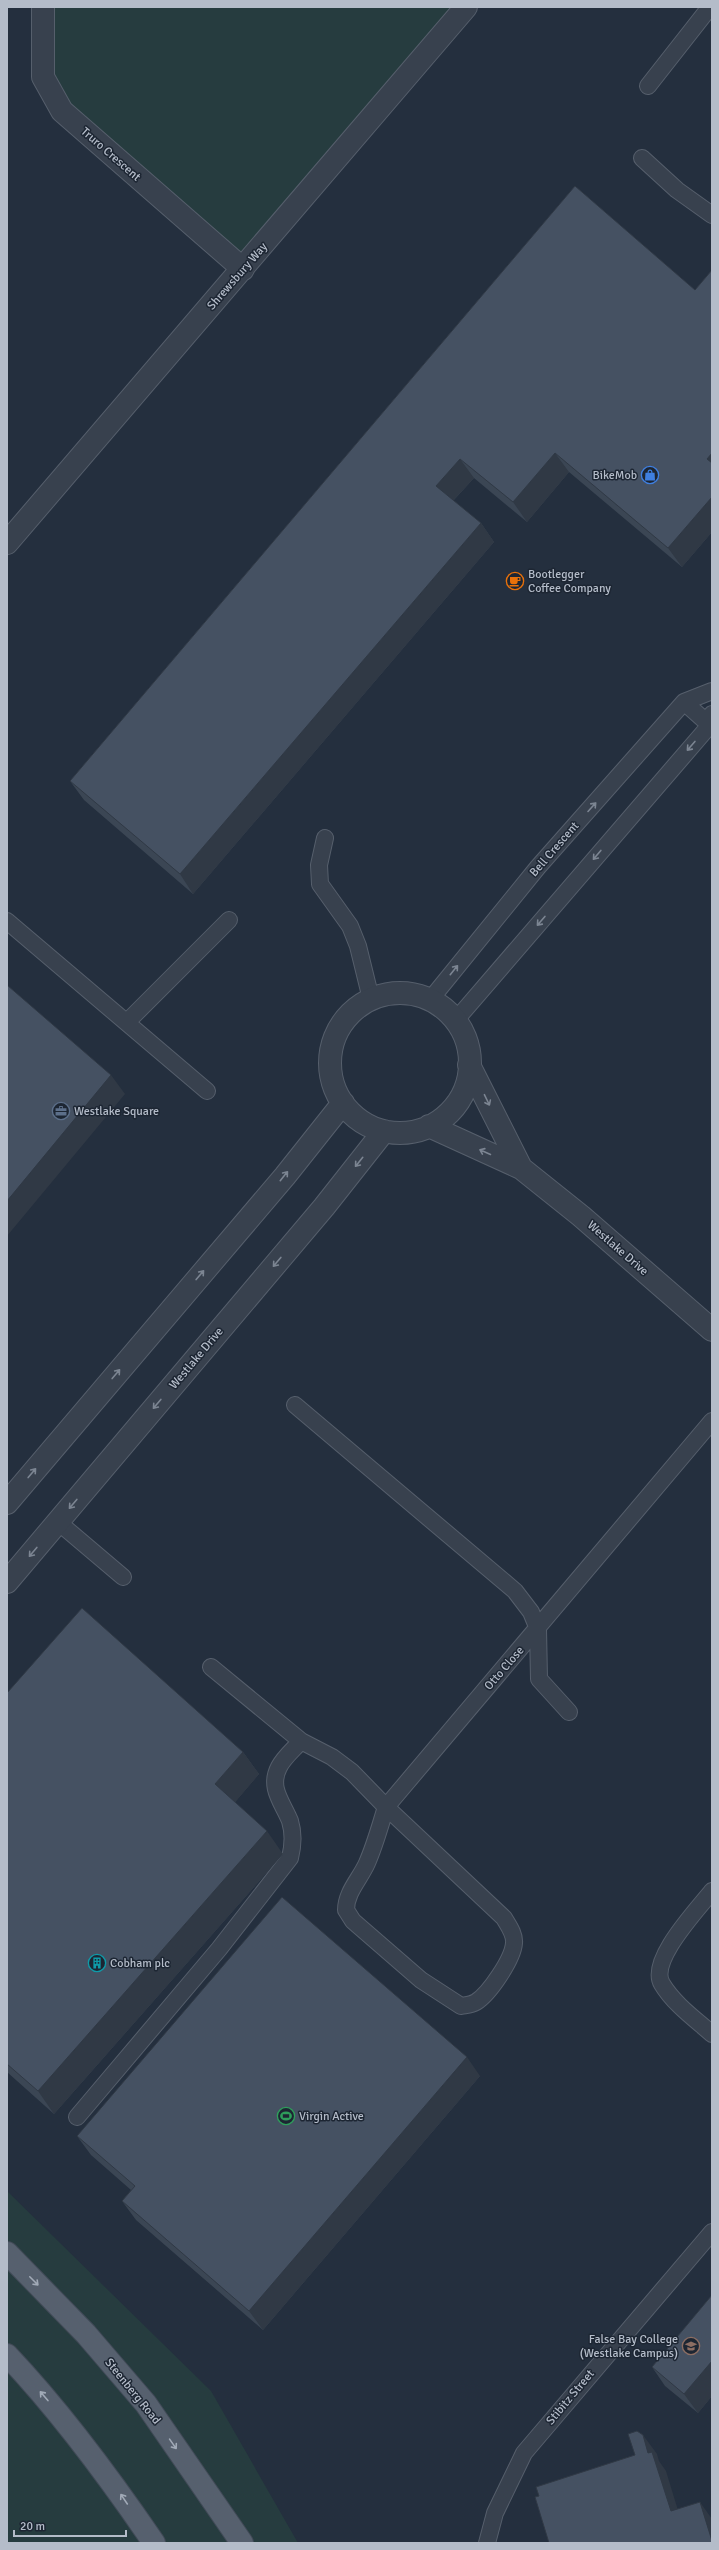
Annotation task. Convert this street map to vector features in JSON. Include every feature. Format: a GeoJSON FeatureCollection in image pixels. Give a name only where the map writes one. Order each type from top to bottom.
{"type":"FeatureCollection","features":[{"type":"Feature","properties":{"kind":"main road","name":"Steenberg Road"},"geometry":{"type":"LineString","coordinates":[[7,2253],[86,2334],[146,2404],[242,2543]]}},
{"type":"Feature","properties":{"kind":"main road"},"geometry":{"type":"LineString","coordinates":[[7,2355],[63,2418],[117,2488],[154,2543]]}},
{"type":"Feature","properties":{"kind":"street","name":"Truro Crescent"},"geometry":{"type":"LineString","coordinates":[[43,7],[43,77],[62,110],[243,269]]}},
{"type":"Feature","properties":{"kind":"street","name":"Shrewsbury Way"},"geometry":{"type":"LineString","coordinates":[[7,543],[466,7]]}},
{"type":"Feature","properties":{"kind":"street"},"geometry":{"type":"LineString","coordinates":[[404,993],[430,1000],[441,1007],[455,1021],[467,1045],[469,1065],[466,1084],[458,1101],[446,1116],[429,1126],[403,1133],[384,1131],[358,1119],[343,1103],[336,1092],[330,1073],[332,1047],[339,1029],[346,1018],[360,1005],[371,999],[383,995],[404,993]]}},
{"type":"Feature","properties":{"kind":"street","name":"Westlake Drive"},"geometry":{"type":"LineString","coordinates":[[469,1065],[520,1168]]}},
{"type":"Feature","properties":{"kind":"street"},"geometry":{"type":"LineString","coordinates":[[7,1503],[280,1182],[343,1103]]}},
{"type":"Feature","properties":{"kind":"street","name":"Westlake Drive"},"geometry":{"type":"LineString","coordinates":[[429,1126],[520,1168],[581,1216],[712,1330]]}},
{"type":"Feature","properties":{"kind":"street","name":"Westlake Drive"},"geometry":{"type":"LineString","coordinates":[[7,1582],[324,1207],[384,1131]]}},
{"type":"Feature","properties":{"kind":"lane"},"geometry":{"type":"LineString","coordinates":[[648,86],[710,7]]}},
{"type":"Feature","properties":{"kind":"lane"},"geometry":{"type":"LineString","coordinates":[[642,158],[677,190],[712,216]]}},
{"type":"Feature","properties":{"kind":"lane","name":"Bell Crescent"},"geometry":{"type":"LineString","coordinates":[[430,1000],[538,867],[684,702],[712,691]]}},
{"type":"Feature","properties":{"kind":"lane"},"geometry":{"type":"LineString","coordinates":[[455,1021],[711,722],[684,702]]}},
{"type":"Feature","properties":{"kind":"lane"},"geometry":{"type":"LineString","coordinates":[[325,838],[319,865],[320,884],[350,926],[358,946],[371,999]]}},
{"type":"Feature","properties":{"kind":"lane"},"geometry":{"type":"LineString","coordinates":[[127,1022],[230,920]]}},
{"type":"Feature","properties":{"kind":"lane"},"geometry":{"type":"LineString","coordinates":[[7,921],[207,1091]]}},
{"type":"Feature","properties":{"kind":"lane"},"geometry":{"type":"LineString","coordinates":[[295,1405],[515,1591],[531,1612],[538,1629],[539,1679],[568,1712]]}},
{"type":"Feature","properties":{"kind":"lane","name":"Otto Close"},"geometry":{"type":"LineString","coordinates":[[386,1807],[504,1918],[512,1932],[514,1943],[508,1959],[487,1991],[476,2002],[461,2006],[421,1980],[365,1932],[346,1910],[346,1903],[368,1861],[386,1807],[538,1629],[712,1421]]}},
{"type":"Feature","properties":{"kind":"lane"},"geometry":{"type":"LineString","coordinates":[[58,1522],[123,1577]]}},
{"type":"Feature","properties":{"kind":"lane"},"geometry":{"type":"LineString","coordinates":[[211,1667],[300,1741],[332,1757],[352,1772],[386,1807]]}},
{"type":"Feature","properties":{"kind":"lane"},"geometry":{"type":"LineString","coordinates":[[77,2117],[214,1955],[290,1858],[293,1844],[292,1829],[275,1789],[275,1780],[280,1765],[300,1741]]}},
{"type":"Feature","properties":{"kind":"lane"},"geometry":{"type":"LineString","coordinates":[[712,1891],[667,1949],[660,1969],[661,1983],[684,2010],[712,2034]]}},
{"type":"Feature","properties":{"kind":"lane","name":"Stibitz Street"},"geometry":{"type":"LineString","coordinates":[[487,2543],[495,2513],[524,2454],[712,2232]]}},
{"type":"Feature","properties":{"kind":"green space"},"geometry":{"type":"Polygon","coordinates":[[[43,7],[466,7],[243,269],[62,111],[42,55],[43,7]]]}},
{"type":"Feature","properties":{"kind":"green space"},"geometry":{"type":"Polygon","coordinates":[[[7,2191],[211,2391],[298,2543],[7,2543],[7,2191]]]}},
{"type":"Feature","properties":{"kind":"building"},"geometry":{"type":"Polygon","coordinates":[[[575,186],[695,290],[712,270],[712,453],[707,459],[712,463],[712,497],[668,548],[555,453],[513,502],[460,459],[436,486],[481,523],[180,874],[70,781],[575,186]]]}},
{"type":"Feature","properties":{"kind":"building","name":"Westlake Square"},"geometry":{"type":"Polygon","coordinates":[[[7,985],[111,1075],[7,1201],[7,985]]]}},
{"type":"Feature","properties":{"kind":"building","name":"Cobham plc"},"geometry":{"type":"Polygon","coordinates":[[[82,1608],[243,1752],[215,1784],[267,1831],[38,2091],[7,2064],[7,1693],[82,1608]]]}},
{"type":"Feature","properties":{"kind":"building","name":"Virgin Active"},"geometry":{"type":"Polygon","coordinates":[[[282,1897],[467,2057],[249,2311],[122,2201],[135,2186],[77,2136],[282,1897]]]}},
{"type":"Feature","properties":{"kind":"building"},"geometry":{"type":"Polygon","coordinates":[[[712,2295],[712,2361],[684,2394],[652,2367],[712,2295]]]}},
{"type":"Feature","properties":{"kind":"building"},"geometry":{"type":"Polygon","coordinates":[[[637,2431],[643,2435],[648,2453],[652,2452],[671,2511],[700,2502],[712,2543],[549,2543],[535,2497],[539,2496],[536,2487],[635,2455],[628,2434],[637,2431]]]}},
{"type":"Feature","properties":{"kind":"place","name":"BikeMob"},"geometry":{"type":"Point","coordinates":[650,475]}},
{"type":"Feature","properties":{"kind":"place","name":"Bootlegger Coffee Company"},"geometry":{"type":"Point","coordinates":[515,581]}},
{"type":"Feature","properties":{"kind":"place","name":"Westlake Square"},"geometry":{"type":"Point","coordinates":[61,1111]}},
{"type":"Feature","properties":{"kind":"place","name":"Cobham plc"},"geometry":{"type":"Point","coordinates":[97,1963]}},
{"type":"Feature","properties":{"kind":"place","name":"Virgin Active"},"geometry":{"type":"Point","coordinates":[286,2116]}},
{"type":"Feature","properties":{"kind":"place","name":"False Bay College (Westlake Campus)"},"geometry":{"type":"Point","coordinates":[691,2346]}}]}
